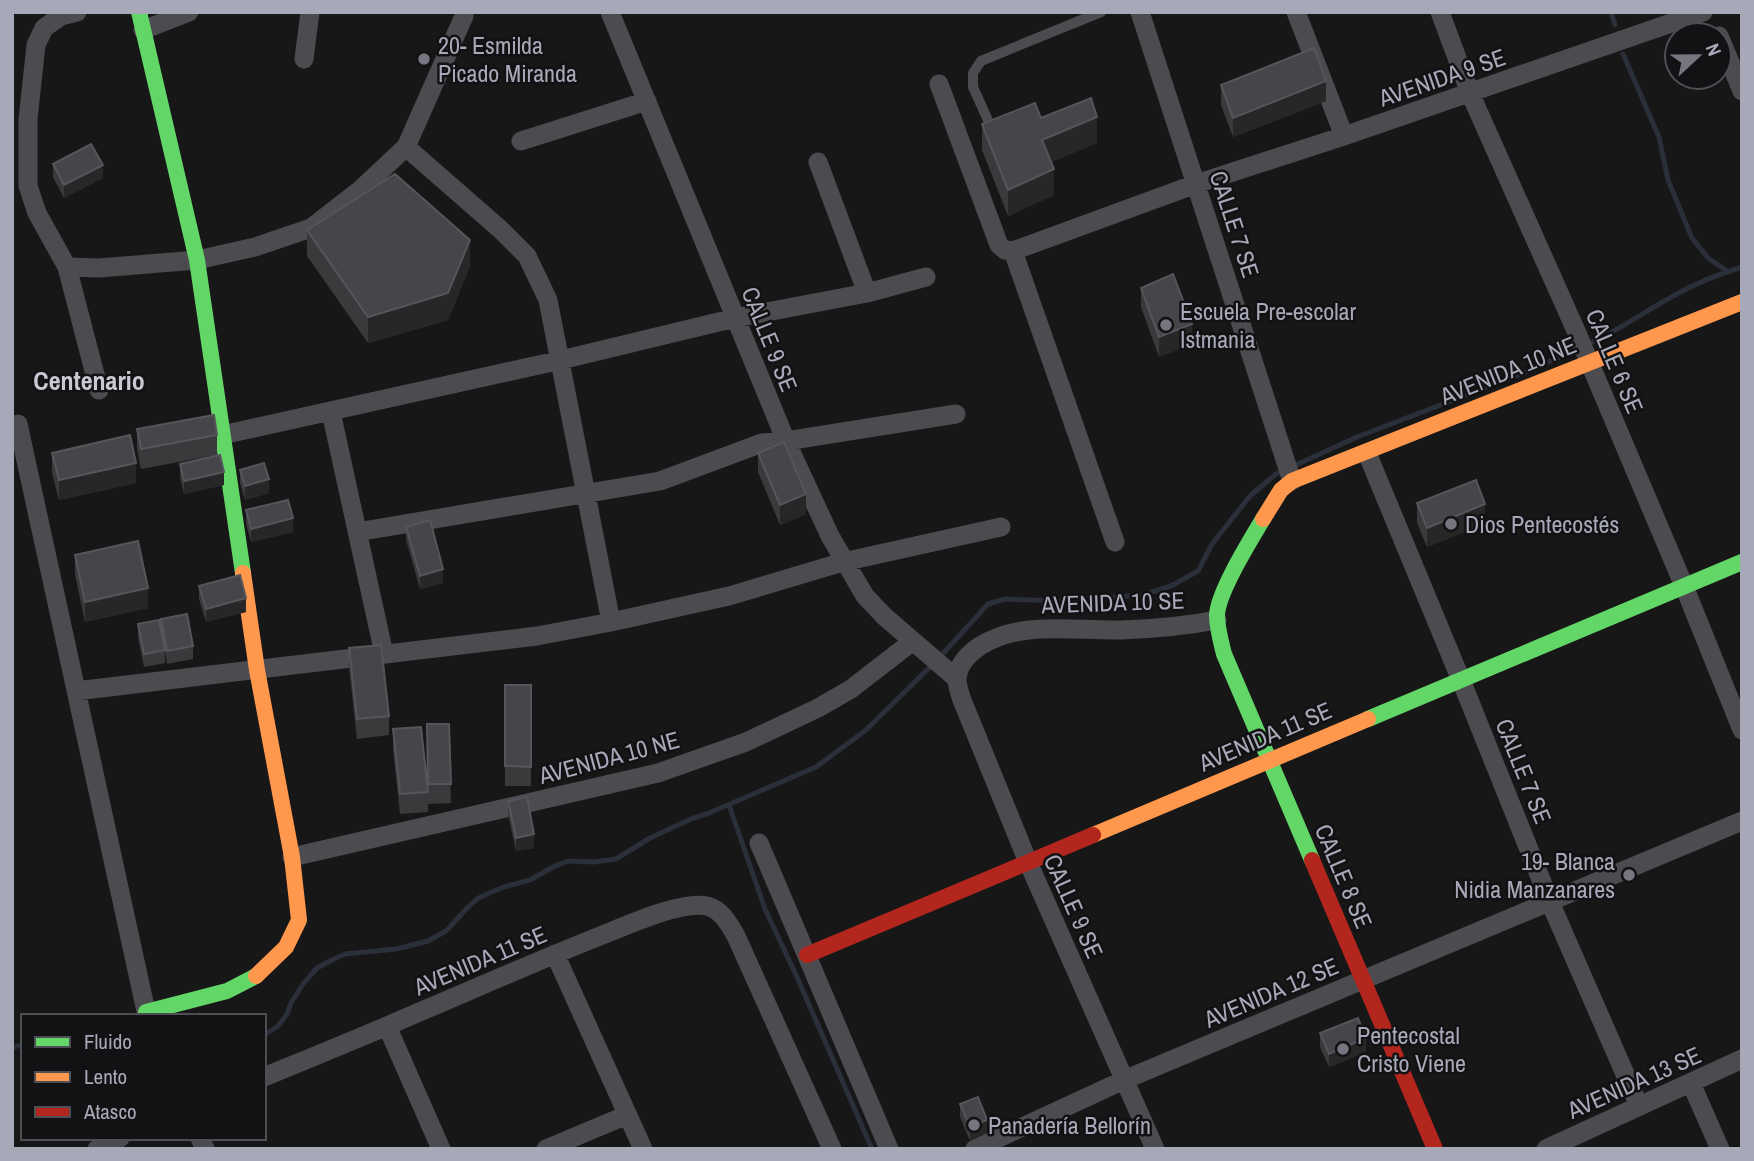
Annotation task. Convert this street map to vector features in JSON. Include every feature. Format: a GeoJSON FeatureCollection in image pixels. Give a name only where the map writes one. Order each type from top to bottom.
{"type":"FeatureCollection","features":[{"type":"Feature","properties":{"kind":"street"},"geometry":{"type":"LineString","coordinates":[[77,12],[61,16],[44,28],[36,45],[20,188],[67,267],[99,390]]}},
{"type":"Feature","properties":{"kind":"street"},"geometry":{"type":"LineString","coordinates":[[18,425],[147,1014],[227,990],[255,977],[286,947],[299,920],[292,858],[257,670],[197,260],[141,21],[190,12]]}},
{"type":"Feature","properties":{"kind":"street"},"geometry":{"type":"LineString","coordinates":[[304,59],[310,12]]}},
{"type":"Feature","properties":{"kind":"street","name":"CALLE 9 SE"},"geometry":{"type":"LineString","coordinates":[[610,12],[786,441],[825,527],[865,596],[952,675],[1028,862],[1155,1149]]}},
{"type":"Feature","properties":{"kind":"street","name":"CALLE 7 SE"},"geometry":{"type":"LineString","coordinates":[[1140,12],[1291,477]]}},
{"type":"Feature","properties":{"kind":"street"},"geometry":{"type":"LineString","coordinates":[[1296,12],[1344,136]]}},
{"type":"Feature","properties":{"kind":"street","name":"CALLE 6 SE"},"geometry":{"type":"LineString","coordinates":[[1440,12],[1470,93],[1577,333],[1742,730]]}},
{"type":"Feature","properties":{"kind":"street","name":"AVENIDA 9 SE"},"geometry":{"type":"LineString","coordinates":[[1013,251],[1196,184],[1703,12]]}},
{"type":"Feature","properties":{"kind":"street"},"geometry":{"type":"LineString","coordinates":[[67,267],[99,268],[197,260],[255,247],[311,228],[360,190],[406,147],[463,13]]}},
{"type":"Feature","properties":{"kind":"street"},"geometry":{"type":"LineString","coordinates":[[1733,69],[1742,91]]}},
{"type":"Feature","properties":{"kind":"street"},"geometry":{"type":"LineString","coordinates":[[939,84],[999,245],[1005,250],[1013,251],[1115,542]]}},
{"type":"Feature","properties":{"kind":"street"},"geometry":{"type":"LineString","coordinates":[[521,141],[647,101]]}},
{"type":"Feature","properties":{"kind":"street"},"geometry":{"type":"LineString","coordinates":[[406,147],[527,256],[548,300],[611,622]]}},
{"type":"Feature","properties":{"kind":"street"},"geometry":{"type":"LineString","coordinates":[[818,162],[867,293]]}},
{"type":"Feature","properties":{"kind":"street"},"geometry":{"type":"LineString","coordinates":[[222,435],[561,360],[735,318],[867,293],[926,277]]}},
{"type":"Feature","properties":{"kind":"street","name":"AVENIDA 10 NE"},"geometry":{"type":"LineString","coordinates":[[1291,477],[1367,453],[1588,361],[1742,302]]}},
{"type":"Feature","properties":{"kind":"street"},"geometry":{"type":"LineString","coordinates":[[331,412],[384,654]]}},
{"type":"Feature","properties":{"kind":"street"},"geometry":{"type":"LineString","coordinates":[[357,531],[660,481],[762,443],[956,414]]}},
{"type":"Feature","properties":{"kind":"street","name":"CALLE 7 SE"},"geometry":{"type":"LineString","coordinates":[[1367,453],[1550,902],[1639,1106]]}},
{"type":"Feature","properties":{"kind":"street","name":"AVENIDA 10 SE"},"geometry":{"type":"LineString","coordinates":[[952,675],[973,650],[991,639],[1013,632],[1063,628],[1118,630],[1177,627],[1217,620],[1223,592],[1280,490],[1291,477]]}},
{"type":"Feature","properties":{"kind":"street"},"geometry":{"type":"LineString","coordinates":[[76,691],[537,636],[729,596],[843,562],[1001,527]]}},
{"type":"Feature","properties":{"kind":"street","name":"AVENIDA 11 SE"},"geometry":{"type":"LineString","coordinates":[[807,955],[1742,562]]}},
{"type":"Feature","properties":{"kind":"street","name":"CALLE 8 SE"},"geometry":{"type":"LineString","coordinates":[[1217,620],[1224,654],[1435,1149]]}},
{"type":"Feature","properties":{"kind":"street","name":"AVENIDA 10 NE"},"geometry":{"type":"LineString","coordinates":[[292,858],[658,774],[746,742],[818,708],[851,689],[913,641]]}},
{"type":"Feature","properties":{"kind":"street","name":"AVENIDA 12 SE"},"geometry":{"type":"LineString","coordinates":[[975,1149],[1124,1080],[1742,821]]}},
{"type":"Feature","properties":{"kind":"street"},"geometry":{"type":"LineString","coordinates":[[759,843],[890,1149]]}},
{"type":"Feature","properties":{"kind":"street","name":"AVENIDA 11 SE"},"geometry":{"type":"LineString","coordinates":[[266,1076],[652,916],[687,906],[706,906],[727,920],[736,936],[832,1149]]}},
{"type":"Feature","properties":{"kind":"street"},"geometry":{"type":"LineString","coordinates":[[555,954],[643,1149]]}},
{"type":"Feature","properties":{"kind":"street"},"geometry":{"type":"LineString","coordinates":[[387,1026],[441,1149]]}},
{"type":"Feature","properties":{"kind":"street","name":"AVENIDA 13 SE"},"geometry":{"type":"LineString","coordinates":[[1546,1149],[1742,1059]]}},
{"type":"Feature","properties":{"kind":"street"},"geometry":{"type":"LineString","coordinates":[[1691,1083],[1720,1149]]}},
{"type":"Feature","properties":{"kind":"street"},"geometry":{"type":"LineString","coordinates":[[546,1149],[627,1115]]}},
{"type":"Feature","properties":{"kind":"street"},"geometry":{"type":"LineString","coordinates":[[97,1149],[116,1140]]}},
{"type":"Feature","properties":{"kind":"lane"},"geometry":{"type":"LineString","coordinates":[[991,127],[974,87],[974,73],[981,61],[1101,12]]}},
{"type":"Feature","properties":{"kind":"building"},"geometry":{"type":"Polygon","coordinates":[[[1314,48],[1326,81],[1233,118],[1221,85],[1314,48]]]}},
{"type":"Feature","properties":{"kind":"building"},"geometry":{"type":"Polygon","coordinates":[[[1091,98],[1097,117],[1042,140],[1054,169],[1008,190],[982,124],[1035,103],[1041,118],[1091,98]]]}},
{"type":"Feature","properties":{"kind":"building"},"geometry":{"type":"Polygon","coordinates":[[[91,144],[103,165],[64,185],[53,164],[91,144]]]}},
{"type":"Feature","properties":{"kind":"building"},"geometry":{"type":"Polygon","coordinates":[[[395,174],[470,240],[448,293],[368,317],[307,230],[395,174]]]}},
{"type":"Feature","properties":{"kind":"building"},"geometry":{"type":"Polygon","coordinates":[[[1173,274],[1192,324],[1159,337],[1141,288],[1173,274]]]}},
{"type":"Feature","properties":{"kind":"building"},"geometry":{"type":"Polygon","coordinates":[[[214,415],[217,435],[141,449],[137,429],[214,415]]]}},
{"type":"Feature","properties":{"kind":"building"},"geometry":{"type":"Polygon","coordinates":[[[130,435],[136,463],[59,480],[52,453],[130,435]]]}},
{"type":"Feature","properties":{"kind":"building"},"geometry":{"type":"Polygon","coordinates":[[[784,442],[806,494],[780,505],[758,453],[784,442]]]}},
{"type":"Feature","properties":{"kind":"building"},"geometry":{"type":"Polygon","coordinates":[[[220,455],[224,472],[184,481],[180,464],[220,455]]]}},
{"type":"Feature","properties":{"kind":"building"},"geometry":{"type":"Polygon","coordinates":[[[264,463],[269,479],[245,486],[240,470],[264,463]]]}},
{"type":"Feature","properties":{"kind":"building"},"geometry":{"type":"Polygon","coordinates":[[[1476,480],[1485,504],[1427,528],[1417,503],[1476,480]]]}},
{"type":"Feature","properties":{"kind":"building"},"geometry":{"type":"Polygon","coordinates":[[[288,500],[293,518],[251,529],[246,510],[288,500]]]}},
{"type":"Feature","properties":{"kind":"building"},"geometry":{"type":"Polygon","coordinates":[[[430,520],[443,569],[420,576],[406,527],[430,520]]]}},
{"type":"Feature","properties":{"kind":"building"},"geometry":{"type":"Polygon","coordinates":[[[138,541],[148,588],[85,602],[75,555],[138,541]]]}},
{"type":"Feature","properties":{"kind":"building"},"geometry":{"type":"Polygon","coordinates":[[[240,575],[246,598],[206,609],[199,586],[240,575]]]}},
{"type":"Feature","properties":{"kind":"building"},"geometry":{"type":"Polygon","coordinates":[[[187,614],[193,646],[167,651],[161,619],[187,614]]]}},
{"type":"Feature","properties":{"kind":"building"},"geometry":{"type":"Polygon","coordinates":[[[159,620],[165,650],[144,654],[138,624],[159,620]]]}},
{"type":"Feature","properties":{"kind":"building"},"geometry":{"type":"Polygon","coordinates":[[[381,645],[389,716],[357,719],[349,648],[381,645]]]}},
{"type":"Feature","properties":{"kind":"building"},"geometry":{"type":"Polygon","coordinates":[[[505,685],[531,685],[531,767],[505,766],[505,685]]]}},
{"type":"Feature","properties":{"kind":"building"},"geometry":{"type":"Polygon","coordinates":[[[427,724],[449,724],[451,784],[428,784],[427,724]]]}},
{"type":"Feature","properties":{"kind":"building"},"geometry":{"type":"Polygon","coordinates":[[[421,727],[428,792],[400,794],[393,729],[421,727]]]}},
{"type":"Feature","properties":{"kind":"building"},"geometry":{"type":"Polygon","coordinates":[[[527,797],[534,834],[516,838],[508,801],[527,797]]]}},
{"type":"Feature","properties":{"kind":"building"},"geometry":{"type":"Polygon","coordinates":[[[1358,1018],[1366,1038],[1329,1054],[1320,1033],[1358,1018]]]}},
{"type":"Feature","properties":{"kind":"building"},"geometry":{"type":"Polygon","coordinates":[[[978,1097],[987,1120],[970,1127],[960,1104],[978,1097]]]}},
{"type":"Feature","properties":{"kind":"waterway"},"geometry":{"type":"LineString","coordinates":[[1611,12],[1615,25]]}},
{"type":"Feature","properties":{"kind":"waterway"},"geometry":{"type":"LineString","coordinates":[[1623,54],[1659,137],[1668,180],[1692,238],[1708,258],[1727,271]]}},
{"type":"Feature","properties":{"kind":"waterway"},"geometry":{"type":"LineString","coordinates":[[1588,344],[1691,287],[1742,267]]}},
{"type":"Feature","properties":{"kind":"waterway"},"geometry":{"type":"LineString","coordinates":[[939,658],[988,604],[1005,599],[1060,601],[1143,595],[1171,586],[1198,571],[1212,544],[1250,496],[1276,474],[1357,437],[1529,371],[1579,348]]}},
{"type":"Feature","properties":{"kind":"waterway"},"geometry":{"type":"LineString","coordinates":[[266,1034],[278,1026],[303,984],[317,968],[334,959],[345,954],[396,949],[428,941],[446,931],[477,899],[489,893],[530,880],[568,861],[616,859],[650,838],[691,819],[816,767],[866,730],[932,665]]}},
{"type":"Feature","properties":{"kind":"waterway"},"geometry":{"type":"LineString","coordinates":[[729,805],[765,909],[872,1149]]}},
{"type":"Feature","properties":{"kind":"waterway"},"geometry":{"type":"LineString","coordinates":[[12,1048],[21,1045]]}},
{"type":"Feature","properties":{"kind":"traffic: fast"},"geometry":{"type":"LineString","coordinates":[[139,12],[197,260],[243,573]]}},
{"type":"Feature","properties":{"kind":"traffic: fast"},"geometry":{"type":"LineString","coordinates":[[1263,519],[1223,593],[1217,615],[1218,625],[1224,654],[1312,860]]}},
{"type":"Feature","properties":{"kind":"traffic: fast"},"geometry":{"type":"LineString","coordinates":[[1368,719],[1742,562]]}},
{"type":"Feature","properties":{"kind":"traffic: fast"},"geometry":{"type":"LineString","coordinates":[[146,1012],[227,991],[256,976]]}},
{"type":"Feature","properties":{"kind":"traffic: slow"},"geometry":{"type":"LineString","coordinates":[[1263,519],[1281,490],[1292,481],[1742,302]]}},
{"type":"Feature","properties":{"kind":"traffic: slow"},"geometry":{"type":"LineString","coordinates":[[243,573],[257,670],[292,857],[299,920],[286,947],[256,976]]}},
{"type":"Feature","properties":{"kind":"traffic: slow"},"geometry":{"type":"LineString","coordinates":[[1093,835],[1368,719]]}},
{"type":"Feature","properties":{"kind":"traffic: jam"},"geometry":{"type":"LineString","coordinates":[[807,955],[1093,835]]}},
{"type":"Feature","properties":{"kind":"traffic: jam"},"geometry":{"type":"LineString","coordinates":[[1312,860],[1435,1149]]}},
{"type":"Feature","properties":{"kind":"place","name":"20- Esmilda Picado Miranda"},"geometry":{"type":"Point","coordinates":[424,59]}},
{"type":"Feature","properties":{"kind":"place","name":"Escuela Pre-escolar Istmania"},"geometry":{"type":"Point","coordinates":[1166,325]}},
{"type":"Feature","properties":{"kind":"place","name":"Dios Pentecostés"},"geometry":{"type":"Point","coordinates":[1451,524]}},
{"type":"Feature","properties":{"kind":"place","name":"19- Blanca Nidia Manzanares"},"geometry":{"type":"Point","coordinates":[1629,875]}},
{"type":"Feature","properties":{"kind":"place","name":"Pentecostal Cristo Viene"},"geometry":{"type":"Point","coordinates":[1343,1049]}},
{"type":"Feature","properties":{"kind":"place","name":"Panadería Bellorín"},"geometry":{"type":"Point","coordinates":[974,1125]}},
{"type":"Feature","properties":{"kind":"district","name":"Centenario"},"geometry":{"type":"Point","coordinates":[89,380]}}]}
